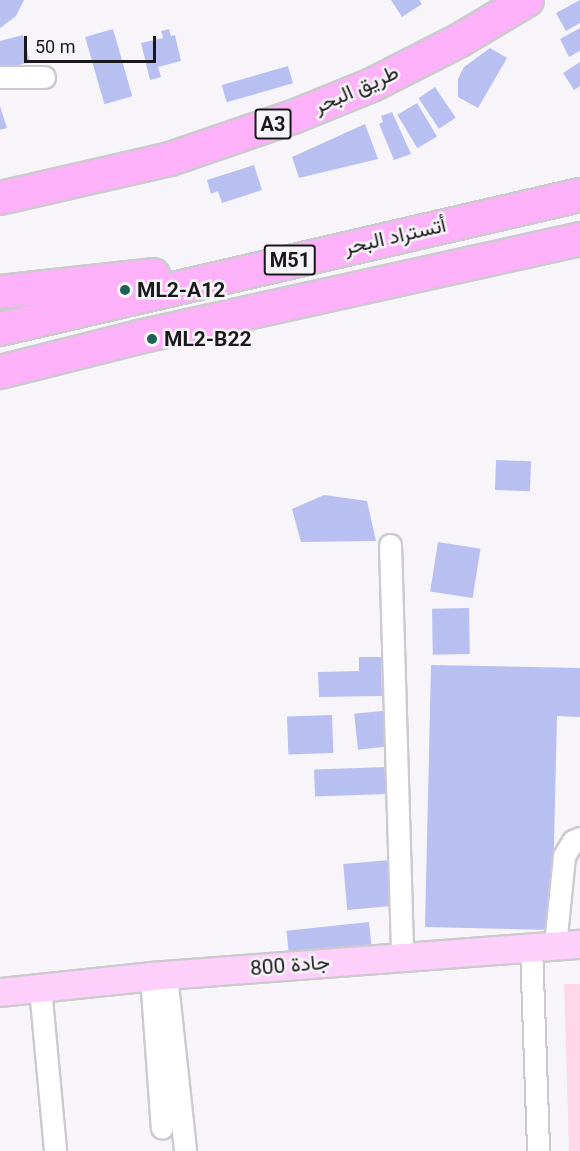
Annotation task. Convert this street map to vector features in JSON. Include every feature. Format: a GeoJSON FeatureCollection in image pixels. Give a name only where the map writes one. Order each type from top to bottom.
{"type":"FeatureCollection","features":[{"type":"Feature","properties":{"kind":"highway","name":"طريق البحر"},"geometry":{"type":"LineString","coordinates":[[0,198],[170,159],[293,117],[372,85],[460,40],[527,0]]}},
{"type":"Feature","properties":{"kind":"highway","name":"أتستراد البحر"},"geometry":{"type":"LineString","coordinates":[[0,328],[580,195]]}},
{"type":"Feature","properties":{"kind":"highway","name":"أتستراد البحر"},"geometry":{"type":"LineString","coordinates":[[0,372],[139,336],[580,239]]}},
{"type":"Feature","properties":{"kind":"highway"},"geometry":{"type":"LineString","coordinates":[[0,292],[291,260]]}},
{"type":"Feature","properties":{"kind":"main road","name":"جادة 800"},"geometry":{"type":"LineString","coordinates":[[0,992],[158,976],[555,945]]}},
{"type":"Feature","properties":{"kind":"street"},"geometry":{"type":"LineString","coordinates":[[0,76],[44,76]]}},
{"type":"Feature","properties":{"kind":"street"},"geometry":{"type":"LineString","coordinates":[[390,545],[402,956]]}},
{"type":"Feature","properties":{"kind":"street"},"geometry":{"type":"LineString","coordinates":[[538,1151],[564,856],[573,841],[580,838]]}},
{"type":"Feature","properties":{"kind":"street"},"geometry":{"type":"LineString","coordinates":[[158,976],[162,1128]]}},
{"type":"Feature","properties":{"kind":"street"},"geometry":{"type":"LineString","coordinates":[[158,976],[185,1151]]}},
{"type":"Feature","properties":{"kind":"street"},"geometry":{"type":"LineString","coordinates":[[40,988],[55,1151]]}},
{"type":"Feature","properties":{"kind":"shaded area"},"geometry":{"type":"Polygon","coordinates":[[[564,984],[580,984],[580,1151],[569,1151],[564,984]]]}},
{"type":"Feature","properties":{"kind":"building"},"geometry":{"type":"Polygon","coordinates":[[[0,0],[24,0],[16,16],[0,28],[0,0]]]}},
{"type":"Feature","properties":{"kind":"building"},"geometry":{"type":"Polygon","coordinates":[[[391,0],[419,0],[422,4],[402,17],[391,0]]]}},
{"type":"Feature","properties":{"kind":"building"},"geometry":{"type":"Polygon","coordinates":[[[580,0],[580,23],[566,31],[556,13],[580,0]]]}},
{"type":"Feature","properties":{"kind":"building"},"geometry":{"type":"Polygon","coordinates":[[[580,28],[580,51],[569,57],[560,39],[580,28]]]}},
{"type":"Feature","properties":{"kind":"building"},"geometry":{"type":"Polygon","coordinates":[[[113,29],[132,96],[104,104],[85,37],[113,29]]]}},
{"type":"Feature","properties":{"kind":"building"},"geometry":{"type":"Polygon","coordinates":[[[169,29],[171,36],[175,35],[181,61],[158,67],[161,77],[150,80],[141,43],[163,38],[161,31],[169,29]]]}},
{"type":"Feature","properties":{"kind":"building"},"geometry":{"type":"Polygon","coordinates":[[[23,35],[30,62],[0,70],[0,41],[23,35]]]}},
{"type":"Feature","properties":{"kind":"building"},"geometry":{"type":"Polygon","coordinates":[[[490,48],[507,58],[478,108],[458,97],[458,79],[464,67],[490,48]]]}},
{"type":"Feature","properties":{"kind":"building"},"geometry":{"type":"Polygon","coordinates":[[[580,62],[580,86],[574,90],[563,73],[580,62]]]}},
{"type":"Feature","properties":{"kind":"building"},"geometry":{"type":"Polygon","coordinates":[[[288,66],[293,83],[227,102],[222,85],[288,66]]]}},
{"type":"Feature","properties":{"kind":"building"},"geometry":{"type":"Polygon","coordinates":[[[435,87],[456,118],[439,129],[418,98],[435,87]]]}},
{"type":"Feature","properties":{"kind":"building"},"geometry":{"type":"Polygon","coordinates":[[[417,103],[437,136],[417,148],[397,115],[417,103]]]}},
{"type":"Feature","properties":{"kind":"building"},"geometry":{"type":"Polygon","coordinates":[[[0,106],[7,128],[0,130],[0,106]]]}},
{"type":"Feature","properties":{"kind":"building"},"geometry":{"type":"Polygon","coordinates":[[[392,112],[411,154],[394,160],[379,124],[383,122],[381,116],[392,112]]]}},
{"type":"Feature","properties":{"kind":"building"},"geometry":{"type":"Polygon","coordinates":[[[365,124],[378,159],[299,178],[292,157],[365,124]]]}},
{"type":"Feature","properties":{"kind":"building"},"geometry":{"type":"Polygon","coordinates":[[[254,165],[262,190],[222,203],[218,191],[211,194],[207,180],[254,165]]]}},
{"type":"Feature","properties":{"kind":"building"},"geometry":{"type":"Polygon","coordinates":[[[496,460],[531,461],[530,491],[495,490],[496,460]]]}},
{"type":"Feature","properties":{"kind":"building"},"geometry":{"type":"Polygon","coordinates":[[[324,495],[367,501],[376,541],[301,542],[292,509],[324,495]]]}},
{"type":"Feature","properties":{"kind":"building"},"geometry":{"type":"Polygon","coordinates":[[[438,542],[480,549],[473,598],[430,591],[438,542]]]}},
{"type":"Feature","properties":{"kind":"building"},"geometry":{"type":"Polygon","coordinates":[[[469,608],[470,654],[433,655],[432,609],[469,608]]]}},
{"type":"Feature","properties":{"kind":"building"},"geometry":{"type":"Polygon","coordinates":[[[359,657],[381,657],[382,696],[319,697],[318,672],[359,671],[359,657]]]}},
{"type":"Feature","properties":{"kind":"building"},"geometry":{"type":"Polygon","coordinates":[[[431,665],[580,668],[580,717],[557,716],[552,930],[425,927],[431,665]]]}},
{"type":"Feature","properties":{"kind":"building"},"geometry":{"type":"Polygon","coordinates":[[[391,710],[395,746],[358,750],[354,714],[391,710]]]}},
{"type":"Feature","properties":{"kind":"building"},"geometry":{"type":"Polygon","coordinates":[[[332,715],[333,753],[288,755],[287,717],[332,715]]]}},
{"type":"Feature","properties":{"kind":"building"},"geometry":{"type":"Polygon","coordinates":[[[387,767],[388,794],[315,797],[314,770],[387,767]]]}},
{"type":"Feature","properties":{"kind":"building"},"geometry":{"type":"Polygon","coordinates":[[[390,860],[394,906],[347,910],[343,864],[390,860]]]}},
{"type":"Feature","properties":{"kind":"building"},"geometry":{"type":"Polygon","coordinates":[[[369,922],[372,952],[290,961],[286,931],[369,922]]]}},
{"type":"Feature","properties":{"kind":"place","name":"ML2-A12"},"geometry":{"type":"Point","coordinates":[125,290]}},
{"type":"Feature","properties":{"kind":"place","name":"ML2-B22"},"geometry":{"type":"Point","coordinates":[152,339]}}]}
